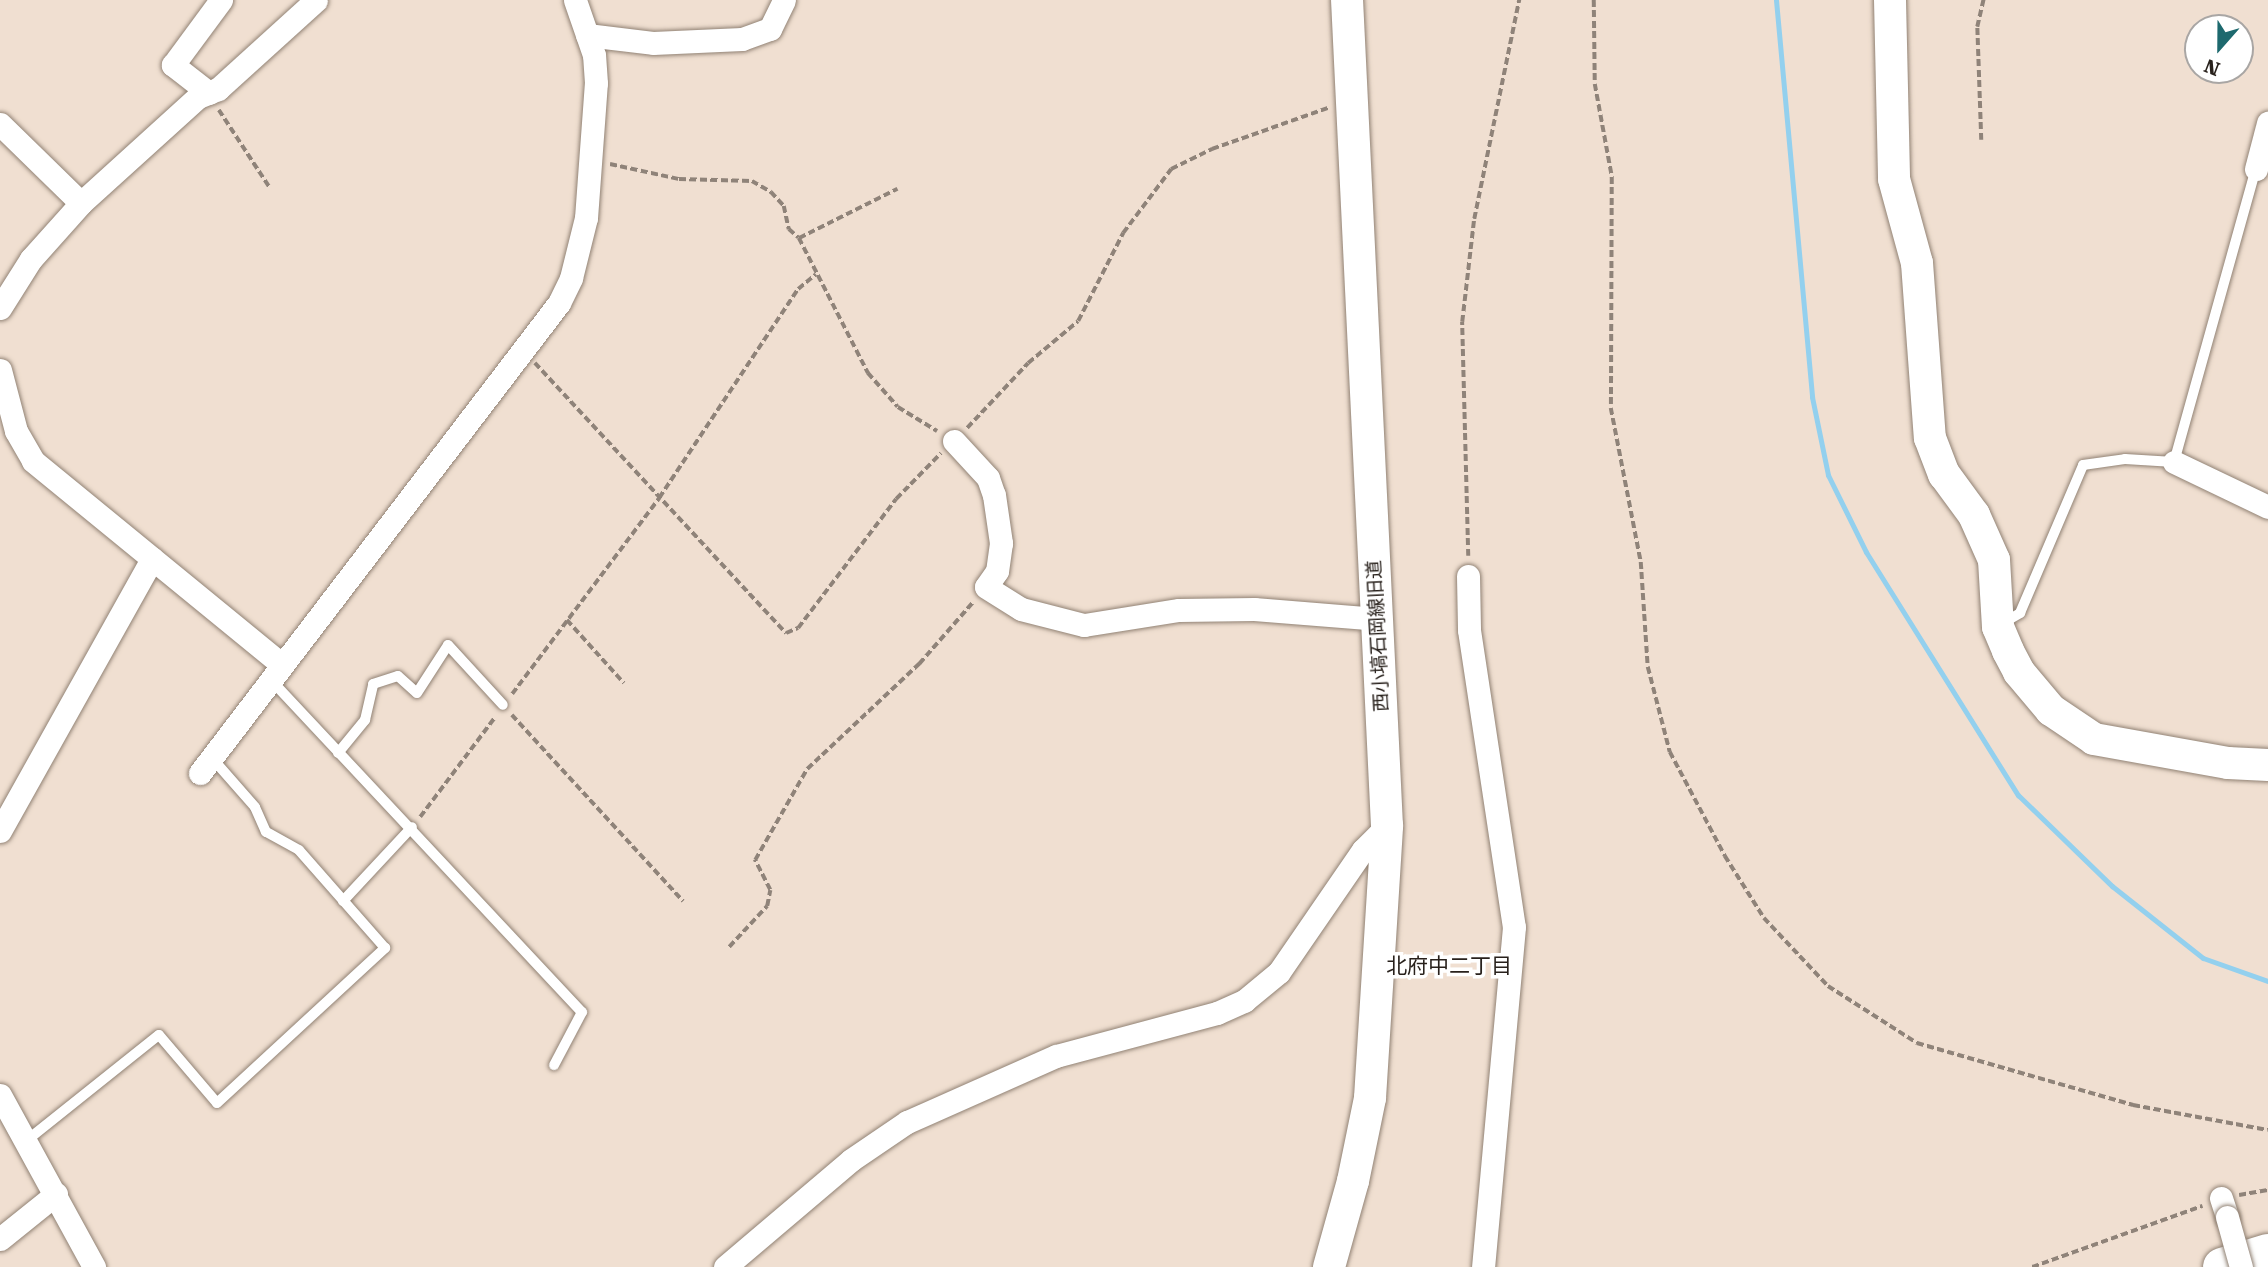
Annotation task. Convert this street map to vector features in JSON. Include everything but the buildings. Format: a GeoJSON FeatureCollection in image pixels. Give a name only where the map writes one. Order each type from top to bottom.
{"type":"FeatureCollection","features":[{"type":"Feature","properties":{"kind":"highway"},"geometry":{"type":"LineString","coordinates":[[2222,1267],[2268,1252]]}},
{"type":"Feature","properties":{"kind":"street"},"geometry":{"type":"LineString","coordinates":[[209,93],[173,65],[221,0]]}},
{"type":"Feature","properties":{"kind":"street"},"geometry":{"type":"LineString","coordinates":[[0,307],[31,259],[81,203],[198,97],[209,93],[316,0]]}},
{"type":"Feature","properties":{"kind":"street"},"geometry":{"type":"LineString","coordinates":[[206,765],[275,671],[523,350],[571,278],[586,218],[596,83],[587,34],[575,0]]}},
{"type":"Feature","properties":{"kind":"street"},"geometry":{"type":"LineString","coordinates":[[587,34],[653,43],[742,38],[770,29],[785,0]]}},
{"type":"Feature","properties":{"kind":"street","name":"西小塙石岡線旧道"},"geometry":{"type":"LineString","coordinates":[[1329,1267],[1353,1181],[1370,1098],[1387,826],[1347,0]]}},
{"type":"Feature","properties":{"kind":"street"},"geometry":{"type":"LineString","coordinates":[[1890,0],[1894,178],[1917,263],[1930,438],[1944,474],[1974,515],[1994,560],[1998,627],[2019,672],[2051,710],[2094,740],[2228,763],[2268,765]]}},
{"type":"Feature","properties":{"kind":"street"},"geometry":{"type":"LineString","coordinates":[[2256,169],[2268,123]]}},
{"type":"Feature","properties":{"kind":"street"},"geometry":{"type":"LineString","coordinates":[[0,124],[81,203]]}},
{"type":"Feature","properties":{"kind":"street"},"geometry":{"type":"LineString","coordinates":[[0,370],[16,432],[33,461],[152,559],[275,671]]}},
{"type":"Feature","properties":{"kind":"street"},"geometry":{"type":"LineString","coordinates":[[954,441],[988,478],[994,495],[1001,543],[997,571],[986,587],[1045,619],[1084,625],[1179,610],[1254,609],[1377,619]]}},
{"type":"Feature","properties":{"kind":"street"},"geometry":{"type":"LineString","coordinates":[[2174,462],[2268,507]]}},
{"type":"Feature","properties":{"kind":"street"},"geometry":{"type":"LineString","coordinates":[[0,831],[152,559]]}},
{"type":"Feature","properties":{"kind":"street"},"geometry":{"type":"LineString","coordinates":[[1468,576],[1469,630],[1514,927],[1483,1267]]}},
{"type":"Feature","properties":{"kind":"street"},"geometry":{"type":"LineString","coordinates":[[725,1267],[851,1160],[907,1122],[1056,1056],[1217,1013],[1244,1001],[1279,972],[1363,850],[1387,826]]}},
{"type":"Feature","properties":{"kind":"street"},"geometry":{"type":"LineString","coordinates":[[0,1095],[94,1267]]}},
{"type":"Feature","properties":{"kind":"street"},"geometry":{"type":"LineString","coordinates":[[0,1239],[56,1194]]}},
{"type":"Feature","properties":{"kind":"street"},"geometry":{"type":"LineString","coordinates":[[2224,1208],[2241,1267]]}},
{"type":"Feature","properties":{"kind":"lane"},"geometry":{"type":"LineString","coordinates":[[1998,627],[2020,613],[2083,465],[2125,459],[2174,462],[2256,169]]}},
{"type":"Feature","properties":{"kind":"lane"},"geometry":{"type":"LineString","coordinates":[[338,752],[365,719],[373,684],[398,676],[417,693],[448,645],[503,705]]}},
{"type":"Feature","properties":{"kind":"lane"},"geometry":{"type":"LineString","coordinates":[[275,671],[338,752],[412,827],[582,1012],[554,1065]]}},
{"type":"Feature","properties":{"kind":"lane"},"geometry":{"type":"LineString","coordinates":[[26,1141],[159,1035],[217,1103],[385,948],[299,850],[266,832],[256,807],[206,765]]}},
{"type":"Feature","properties":{"kind":"lane"},"geometry":{"type":"LineString","coordinates":[[343,901],[412,827]]}},
{"type":"Feature","properties":{"kind":"path"},"geometry":{"type":"LineString","coordinates":[[1468,576],[1462,322],[1474,219],[1519,0]]}},
{"type":"Feature","properties":{"kind":"path"},"geometry":{"type":"LineString","coordinates":[[1594,0],[1595,84],[1612,177],[1611,408],[1641,562],[1648,667],[1670,752],[1725,856],[1764,918],[1828,986],[1917,1043],[2133,1105],[2268,1130]]}},
{"type":"Feature","properties":{"kind":"path"},"geometry":{"type":"LineString","coordinates":[[1981,140],[1977,27],[1983,0]]}},
{"type":"Feature","properties":{"kind":"path"},"geometry":{"type":"LineString","coordinates":[[209,93],[270,188]]}},
{"type":"Feature","properties":{"kind":"path"},"geometry":{"type":"LineString","coordinates":[[523,350],[776,626],[793,632],[896,499],[1028,363],[1078,321],[1123,233],[1171,169],[1289,120],[1351,102]]}},
{"type":"Feature","properties":{"kind":"path"},"geometry":{"type":"LineString","coordinates":[[591,160],[679,179],[752,181],[784,206],[789,229],[799,238],[868,373],[898,407],[954,441]]}},
{"type":"Feature","properties":{"kind":"path"},"geometry":{"type":"LineString","coordinates":[[799,238],[897,190]]}},
{"type":"Feature","properties":{"kind":"path"},"geometry":{"type":"LineString","coordinates":[[412,827],[659,498],[798,289],[816,274]]}},
{"type":"Feature","properties":{"kind":"path"},"geometry":{"type":"LineString","coordinates":[[729,947],[767,906],[770,890],[755,860],[807,769],[919,664],[986,587]]}},
{"type":"Feature","properties":{"kind":"path"},"geometry":{"type":"LineString","coordinates":[[567,620],[624,683]]}},
{"type":"Feature","properties":{"kind":"path"},"geometry":{"type":"LineString","coordinates":[[503,705],[683,901]]}},
{"type":"Feature","properties":{"kind":"path"},"geometry":{"type":"LineString","coordinates":[[2032,1267],[2224,1208],[2268,1190]]}},
{"type":"Feature","properties":{"kind":"waterway"},"geometry":{"type":"LineString","coordinates":[[1776,0],[1812,397],[1828,475],[1866,552],[2018,795],[2112,886],[2203,958],[2268,981]]}},
{"type":"Feature","properties":{"kind":"district","name":"北府中二丁目"},"geometry":{"type":"Point","coordinates":[1449,966]}}]}
